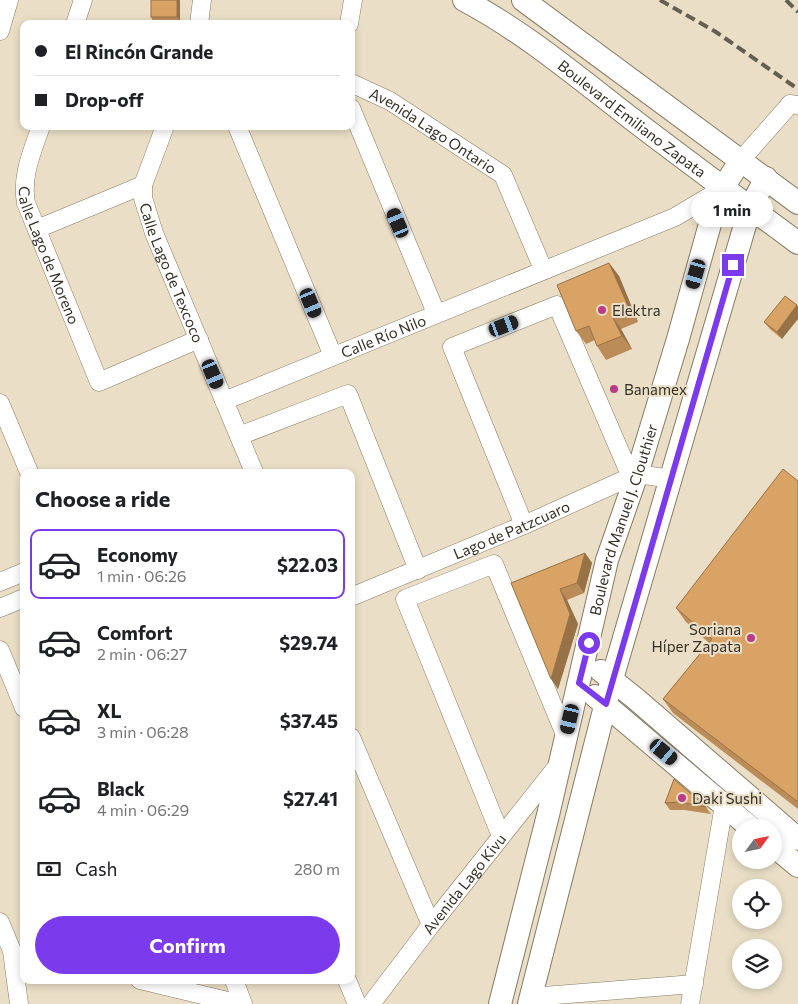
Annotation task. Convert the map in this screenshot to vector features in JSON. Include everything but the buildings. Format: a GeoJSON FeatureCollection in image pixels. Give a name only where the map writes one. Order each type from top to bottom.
{"type":"FeatureCollection","features":[{"type":"Feature","properties":{"kind":"main road","name":"Boulevard Emiliano Zapata"},"geometry":{"type":"LineString","coordinates":[[464,0],[511,26],[543,49],[722,189],[798,243]]}},
{"type":"Feature","properties":{"kind":"main road","name":"Boulevard Emiliano Zapata"},"geometry":{"type":"LineString","coordinates":[[523,0],[798,203]]}},
{"type":"Feature","properties":{"kind":"main road","name":"Boulevard Manuel J. Clouthier"},"geometry":{"type":"LineString","coordinates":[[500,1004],[585,660],[607,560],[715,206],[722,189],[741,160]]}},
{"type":"Feature","properties":{"kind":"main road"},"geometry":{"type":"LineString","coordinates":[[530,1000],[612,679],[672,480],[750,208],[766,178]]}},
{"type":"Feature","properties":{"kind":"main road"},"geometry":{"type":"LineString","coordinates":[[585,660],[612,679],[757,819]]}},
{"type":"Feature","properties":{"kind":"main road"},"geometry":{"type":"LineString","coordinates":[[579,683],[724,805],[755,819]]}},
{"type":"Feature","properties":{"kind":"main road"},"geometry":{"type":"LineString","coordinates":[[782,832],[798,839]]}},
{"type":"Feature","properties":{"kind":"main road"},"geometry":{"type":"LineString","coordinates":[[782,853],[798,866]]}},
{"type":"Feature","properties":{"kind":"street"},"geometry":{"type":"LineString","coordinates":[[0,30],[9,0]]}},
{"type":"Feature","properties":{"kind":"street"},"geometry":{"type":"LineString","coordinates":[[77,20],[83,0]]}},
{"type":"Feature","properties":{"kind":"street"},"geometry":{"type":"LineString","coordinates":[[200,20],[202,0]]}},
{"type":"Feature","properties":{"kind":"street"},"geometry":{"type":"LineString","coordinates":[[350,20],[353,0]]}},
{"type":"Feature","properties":{"kind":"street","name":"Avenida Lago Ontario"},"geometry":{"type":"LineString","coordinates":[[355,84],[390,101],[489,163],[502,175],[542,269]]}},
{"type":"Feature","properties":{"kind":"street"},"geometry":{"type":"LineString","coordinates":[[741,160],[786,109],[796,104]]}},
{"type":"Feature","properties":{"kind":"street"},"geometry":{"type":"LineString","coordinates":[[355,118],[436,313]]}},
{"type":"Feature","properties":{"kind":"street","name":"Calle Lago de Moreno"},"geometry":{"type":"LineString","coordinates":[[40,130],[25,173],[23,187],[26,203],[99,382],[198,339]]}},
{"type":"Feature","properties":{"kind":"street","name":"Calle Lago de Texcoco"},"geometry":{"type":"LineString","coordinates":[[164,130],[143,185],[146,212],[253,469]]}},
{"type":"Feature","properties":{"kind":"street"},"geometry":{"type":"LineString","coordinates":[[239,130],[333,356]]}},
{"type":"Feature","properties":{"kind":"street"},"geometry":{"type":"LineString","coordinates":[[37,230],[143,185]]}},
{"type":"Feature","properties":{"kind":"street","name":"Calle Río Nilo"},"geometry":{"type":"LineString","coordinates":[[224,401],[542,269],[675,217],[722,189]]}},
{"type":"Feature","properties":{"kind":"street"},"geometry":{"type":"LineString","coordinates":[[524,525],[452,347],[556,306],[634,475],[672,480]]}},
{"type":"Feature","properties":{"kind":"street"},"geometry":{"type":"LineString","coordinates":[[239,436],[348,394],[418,570]]}},
{"type":"Feature","properties":{"kind":"street"},"geometry":{"type":"LineString","coordinates":[[0,403],[28,469]]}},
{"type":"Feature","properties":{"kind":"street","name":"Lago de Patzcuaro"},"geometry":{"type":"LineString","coordinates":[[355,595],[524,525],[634,475]]}},
{"type":"Feature","properties":{"kind":"street","name":"Lago de Patzcuaro"},"geometry":{"type":"LineString","coordinates":[[501,836],[405,599],[494,564],[566,737]]}},
{"type":"Feature","properties":{"kind":"street"},"geometry":{"type":"LineString","coordinates":[[0,582],[20,574]]}},
{"type":"Feature","properties":{"kind":"street"},"geometry":{"type":"LineString","coordinates":[[0,608],[20,600]]}},
{"type":"Feature","properties":{"kind":"street"},"geometry":{"type":"LineString","coordinates":[[0,650],[20,698]]}},
{"type":"Feature","properties":{"kind":"street"},"geometry":{"type":"LineString","coordinates":[[355,746],[431,925]]}},
{"type":"Feature","properties":{"kind":"street","name":"Avenida Lago Kivu"},"geometry":{"type":"LineString","coordinates":[[371,1004],[559,764]]}},
{"type":"Feature","properties":{"kind":"street"},"geometry":{"type":"LineString","coordinates":[[690,1004],[724,805]]}},
{"type":"Feature","properties":{"kind":"street"},"geometry":{"type":"LineString","coordinates":[[782,824],[798,826]]}},
{"type":"Feature","properties":{"kind":"street"},"geometry":{"type":"LineString","coordinates":[[0,922],[12,951],[19,1004]]}},
{"type":"Feature","properties":{"kind":"street"},"geometry":{"type":"LineString","coordinates":[[156,984],[232,1003],[234,984]]}},
{"type":"Feature","properties":{"kind":"street"},"geometry":{"type":"LineString","coordinates":[[349,984],[357,1004]]}},
{"type":"Feature","properties":{"kind":"street"},"geometry":{"type":"LineString","coordinates":[[530,1000],[694,984]]}},
{"type":"Feature","properties":{"kind":"railway"},"geometry":{"type":"LineString","coordinates":[[660,0],[716,32],[798,89]]}},
{"type":"Feature","properties":{"kind":"railway"},"geometry":{"type":"LineString","coordinates":[[786,0],[798,12]]}},
{"type":"Feature","properties":{"kind":"place","name":"Elektra"},"geometry":{"type":"Point","coordinates":[602,310]}},
{"type":"Feature","properties":{"kind":"place","name":"Banamex"},"geometry":{"type":"Point","coordinates":[614,389]}},
{"type":"Feature","properties":{"kind":"place","name":"Soriana Híper Zapata"},"geometry":{"type":"Point","coordinates":[751,638]}},
{"type":"Feature","properties":{"kind":"place","name":"Daki Sushi"},"geometry":{"type":"Point","coordinates":[682,798]}},
{"type":"Feature","properties":{"kind":"route"},"geometry":{"type":"LineString","coordinates":[[589,643],[579,683],[606,704],[733,265]]}}]}
